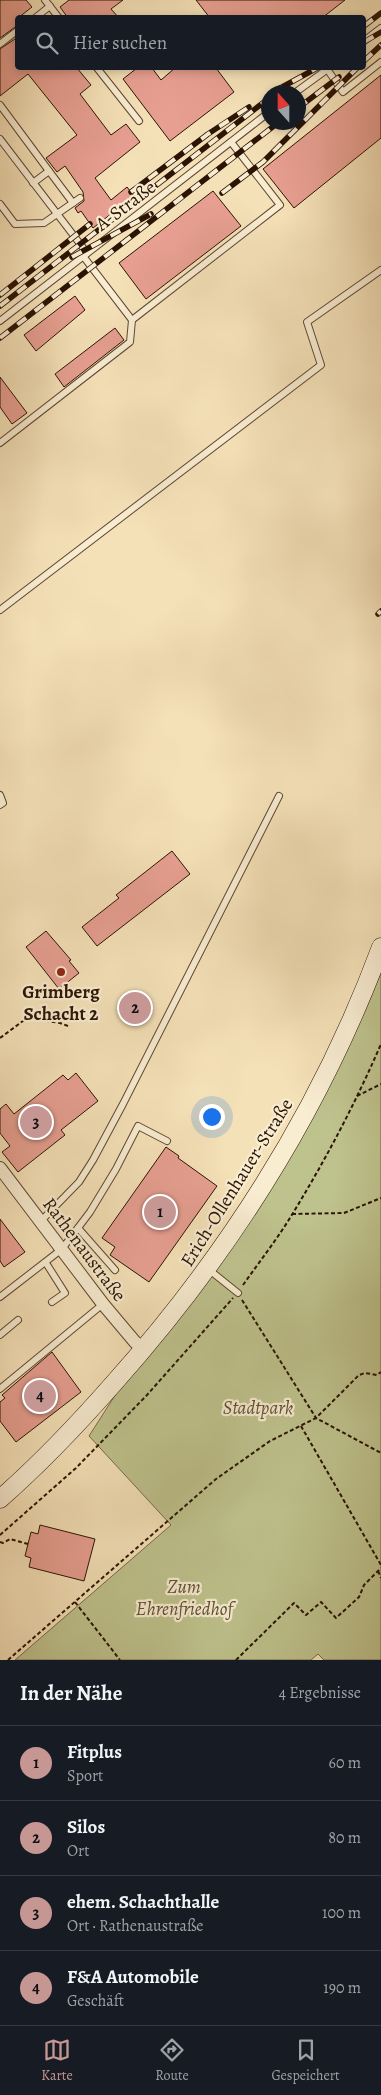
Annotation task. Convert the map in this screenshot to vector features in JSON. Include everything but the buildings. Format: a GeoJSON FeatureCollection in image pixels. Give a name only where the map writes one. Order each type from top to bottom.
{"type":"FeatureCollection","features":[{"type":"Feature","properties":{"kind":"street","name":"Erich-Ollenhauer-Straße"},"geometry":{"type":"LineString","coordinates":[[0,1499],[29,1474],[74,1428],[144,1350],[208,1269],[270,1175],[308,1110],[339,1045],[381,947]]}},
{"type":"Feature","properties":{"kind":"street","name":"Rathenaustraße"},"geometry":{"type":"LineString","coordinates":[[0,1168],[103,1304],[144,1350]]}},
{"type":"Feature","properties":{"kind":"lane"},"geometry":{"type":"LineString","coordinates":[[37,15],[47,2],[57,15]]}},
{"type":"Feature","properties":{"kind":"lane"},"geometry":{"type":"LineString","coordinates":[[366,39],[381,28]]}},
{"type":"Feature","properties":{"kind":"lane"},"geometry":{"type":"LineString","coordinates":[[0,44],[15,32]]}},
{"type":"Feature","properties":{"kind":"lane"},"geometry":{"type":"LineString","coordinates":[[329,70],[344,92],[381,62]]}},
{"type":"Feature","properties":{"kind":"lane"},"geometry":{"type":"LineString","coordinates":[[100,70],[139,121]]}},
{"type":"Feature","properties":{"kind":"lane"},"geometry":{"type":"LineString","coordinates":[[305,85],[325,70]]}},
{"type":"Feature","properties":{"kind":"lane"},"geometry":{"type":"LineString","coordinates":[[0,105],[73,203]]}},
{"type":"Feature","properties":{"kind":"lane","name":"A-Straße"},"geometry":{"type":"LineString","coordinates":[[0,321],[261,119]]}},
{"type":"Feature","properties":{"kind":"lane"},"geometry":{"type":"LineString","coordinates":[[0,140],[58,215],[132,320],[130,342],[0,443]]}},
{"type":"Feature","properties":{"kind":"lane"},"geometry":{"type":"LineString","coordinates":[[132,320],[280,204],[231,142]]}},
{"type":"Feature","properties":{"kind":"lane"},"geometry":{"type":"LineString","coordinates":[[33,183],[49,171]]}},
{"type":"Feature","properties":{"kind":"lane"},"geometry":{"type":"LineString","coordinates":[[0,204],[15,224],[44,223],[80,198]]}},
{"type":"Feature","properties":{"kind":"lane"},"geometry":{"type":"LineString","coordinates":[[0,610],[321,365],[307,322],[381,270]]}},
{"type":"Feature","properties":{"kind":"lane"},"geometry":{"type":"LineString","coordinates":[[0,796],[3,803],[0,805]]}},
{"type":"Feature","properties":{"kind":"lane"},"geometry":{"type":"LineString","coordinates":[[41,1221],[80,1182],[97,1152],[278,796]]}},
{"type":"Feature","properties":{"kind":"lane"},"geometry":{"type":"LineString","coordinates":[[0,1297],[62,1249],[78,1228],[116,1169],[138,1126],[166,1141]]}},
{"type":"Feature","properties":{"kind":"lane"},"geometry":{"type":"LineString","coordinates":[[78,1228],[115,1270]]}},
{"type":"Feature","properties":{"kind":"lane"},"geometry":{"type":"LineString","coordinates":[[46,1263],[65,1292],[52,1302]]}},
{"type":"Feature","properties":{"kind":"lane"},"geometry":{"type":"LineString","coordinates":[[208,1269],[238,1293]]}},
{"type":"Feature","properties":{"kind":"lane"},"geometry":{"type":"LineString","coordinates":[[0,1388],[103,1304]]}},
{"type":"Feature","properties":{"kind":"lane"},"geometry":{"type":"LineString","coordinates":[[0,1335],[18,1320]]}},
{"type":"Feature","properties":{"kind":"path"},"geometry":{"type":"LineString","coordinates":[[0,1038],[27,1018],[68,1026]]}},
{"type":"Feature","properties":{"kind":"path"},"geometry":{"type":"LineString","coordinates":[[0,1536],[76,1468],[147,1395],[238,1293],[292,1214],[357,1096],[381,1044]]}},
{"type":"Feature","properties":{"kind":"path"},"geometry":{"type":"LineString","coordinates":[[357,1096],[381,1084]]}},
{"type":"Feature","properties":{"kind":"path"},"geometry":{"type":"LineString","coordinates":[[292,1214],[344,1213],[381,1198]]}},
{"type":"Feature","properties":{"kind":"path"},"geometry":{"type":"LineString","coordinates":[[238,1293],[316,1418],[381,1453]]}},
{"type":"Feature","properties":{"kind":"path"},"geometry":{"type":"LineString","coordinates":[[378,1375],[381,1372]]}},
{"type":"Feature","properties":{"kind":"path"},"geometry":{"type":"LineString","coordinates":[[8,1660],[216,1479],[270,1441],[316,1418],[353,1379],[365,1373],[381,1377]]}},
{"type":"Feature","properties":{"kind":"path"},"geometry":{"type":"LineString","coordinates":[[236,1660],[294,1603],[306,1615],[320,1602],[336,1618],[359,1597],[364,1585],[381,1566],[301,1426]]}},
{"type":"Feature","properties":{"kind":"path"},"geometry":{"type":"LineString","coordinates":[[0,1542],[3,1544],[10,1539],[28,1544]]}},
{"type":"Feature","properties":{"kind":"path"},"geometry":{"type":"LineString","coordinates":[[378,1571],[381,1578]]}},
{"type":"Feature","properties":{"kind":"path"},"geometry":{"type":"LineString","coordinates":[[75,1602],[120,1660]]}},
{"type":"Feature","properties":{"kind":"green space","name":"Stadtpark"},"geometry":{"type":"Polygon","coordinates":[[[381,950],[381,1660],[324,1660],[318,1654],[311,1660],[15,1660],[171,1525],[89,1436],[137,1361],[246,1218],[381,950]]]}},
{"type":"Feature","properties":{"kind":"railway"},"geometry":{"type":"LineString","coordinates":[[366,24],[381,13]]}},
{"type":"Feature","properties":{"kind":"railway"},"geometry":{"type":"LineString","coordinates":[[366,41],[381,32]]}},
{"type":"Feature","properties":{"kind":"railway"},"geometry":{"type":"LineString","coordinates":[[366,59],[381,45]]}},
{"type":"Feature","properties":{"kind":"railway"},"geometry":{"type":"LineString","coordinates":[[286,85],[313,70]]}},
{"type":"Feature","properties":{"kind":"railway"},"geometry":{"type":"LineString","coordinates":[[222,193],[263,162],[355,70]]}},
{"type":"Feature","properties":{"kind":"railway"},"geometry":{"type":"LineString","coordinates":[[306,102],[339,77]]}},
{"type":"Feature","properties":{"kind":"railway"},"geometry":{"type":"LineString","coordinates":[[0,306],[261,104]]}},
{"type":"Feature","properties":{"kind":"railway"},"geometry":{"type":"LineString","coordinates":[[131,192],[208,134],[249,107]]}},
{"type":"Feature","properties":{"kind":"railway"},"geometry":{"type":"LineString","coordinates":[[0,338],[269,130]]}},
{"type":"Feature","properties":{"kind":"railway"},"geometry":{"type":"LineString","coordinates":[[72,257],[151,214]]}},
{"type":"Feature","properties":{"kind":"railway"},"geometry":{"type":"LineString","coordinates":[[0,295],[90,224]]}},
{"type":"Feature","properties":{"kind":"railway"},"geometry":{"type":"LineString","coordinates":[[378,614],[381,611]]}},
{"type":"Feature","properties":{"kind":"place","name":"Grimberg Schacht 2"},"geometry":{"type":"Point","coordinates":[61,972]}},
{"type":"Feature","properties":{"kind":"place","name":"Silos"},"geometry":{"type":"Point","coordinates":[135,1008]}},
{"type":"Feature","properties":{"kind":"place","name":"ehem. Schachthalle"},"geometry":{"type":"Point","coordinates":[36,1122]}},
{"type":"Feature","properties":{"kind":"place","name":"Fitplus"},"geometry":{"type":"Point","coordinates":[160,1212]}},
{"type":"Feature","properties":{"kind":"place","name":"F&A Automobile"},"geometry":{"type":"Point","coordinates":[40,1396]}},
{"type":"Feature","properties":{"kind":"park label","name":"Zum Ehrenfriedhof"},"geometry":{"type":"Point","coordinates":[184,1597]}}]}
